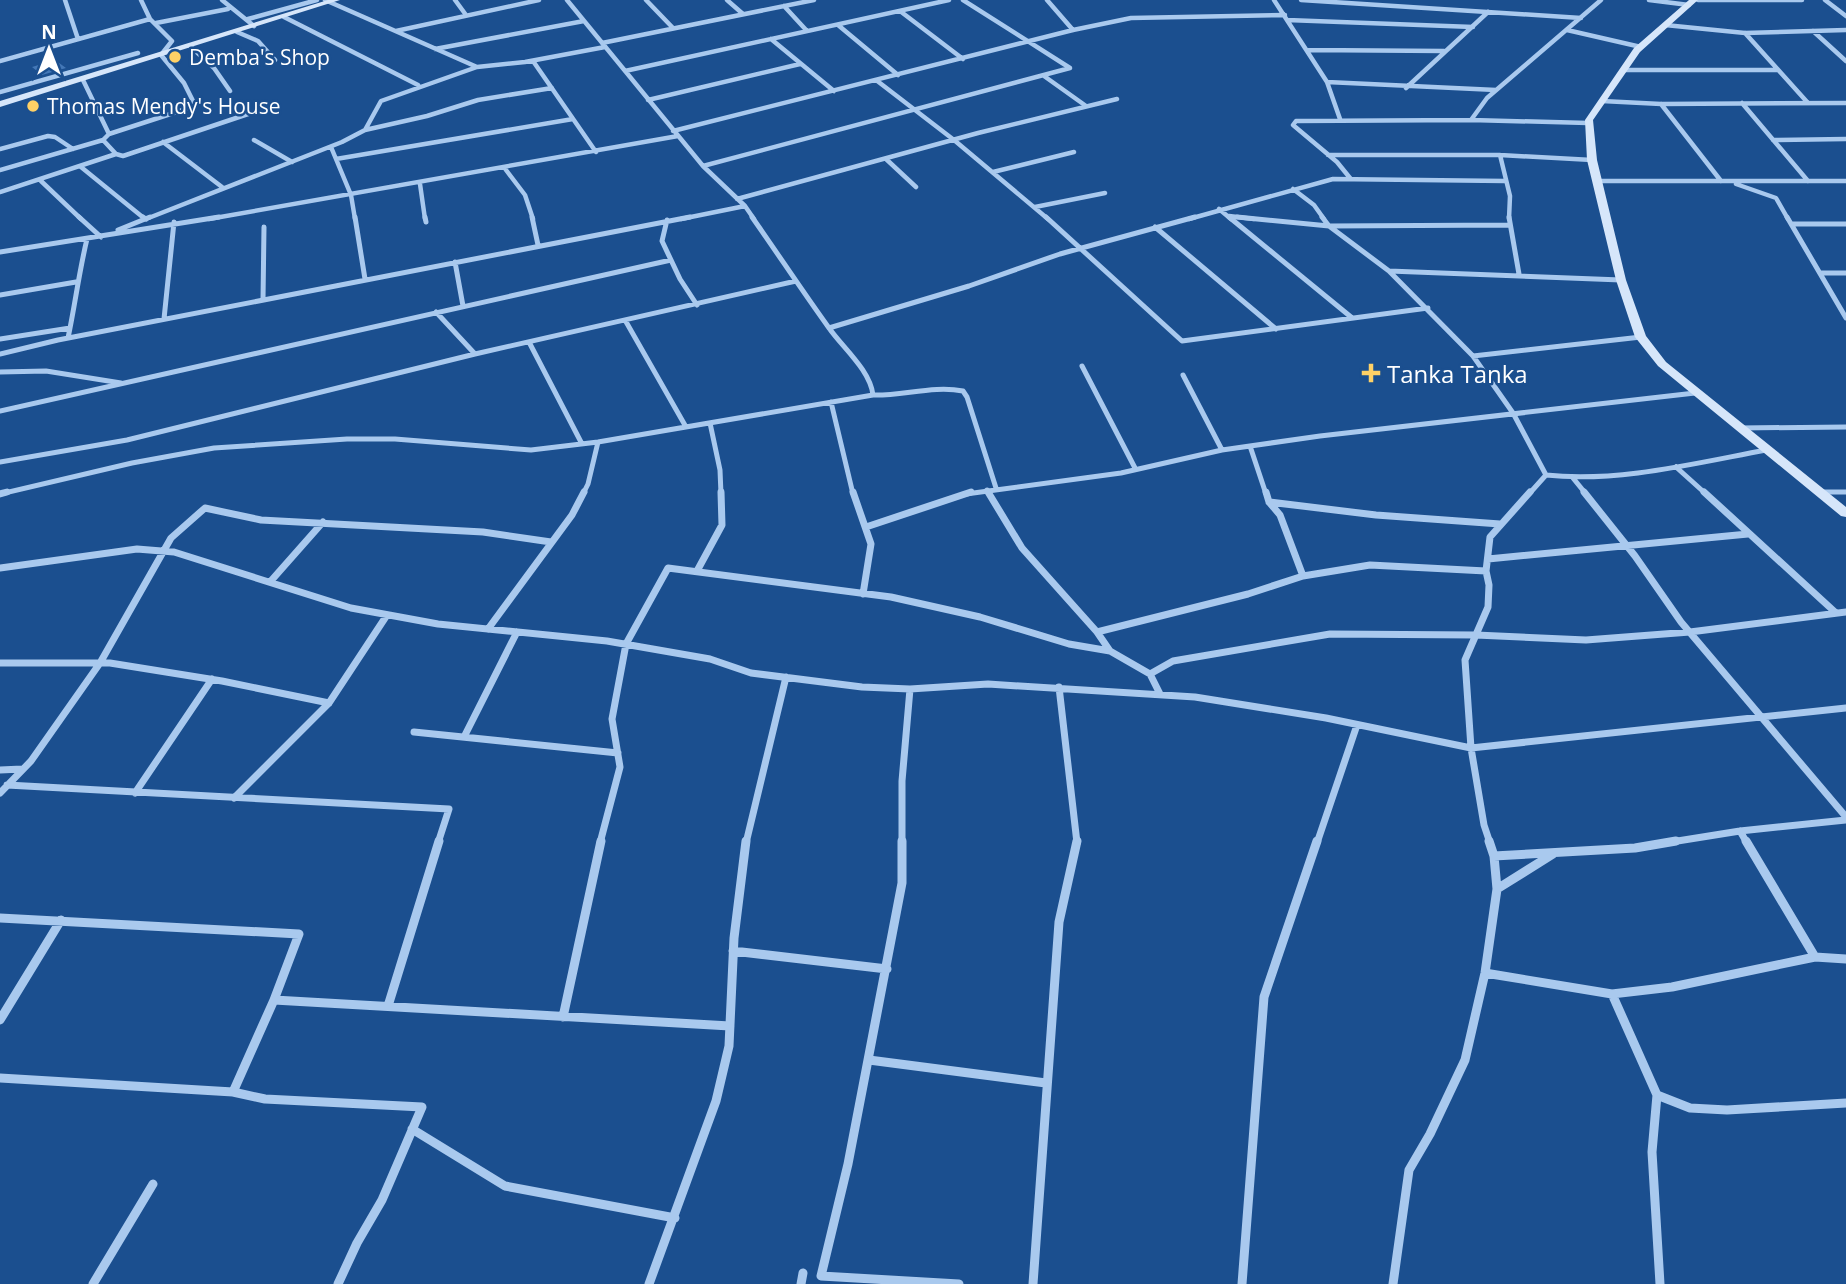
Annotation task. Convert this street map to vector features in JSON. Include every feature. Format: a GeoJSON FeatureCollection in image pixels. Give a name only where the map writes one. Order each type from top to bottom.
{"type":"FeatureCollection","features":[{"type":"Feature","properties":{"kind":"street"},"geometry":{"type":"LineString","coordinates":[[65,0],[78,39]]}},
{"type":"Feature","properties":{"kind":"street"},"geometry":{"type":"LineString","coordinates":[[141,0],[150,19],[172,41],[161,55]]}},
{"type":"Feature","properties":{"kind":"street"},"geometry":{"type":"LineString","coordinates":[[222,0],[228,9],[251,23],[284,17],[330,1],[477,67]]}},
{"type":"Feature","properties":{"kind":"street"},"geometry":{"type":"LineString","coordinates":[[0,104],[237,32],[251,23],[317,0]]}},
{"type":"Feature","properties":{"kind":"street"},"geometry":{"type":"LineString","coordinates":[[455,0],[466,15]]}},
{"type":"Feature","properties":{"kind":"street"},"geometry":{"type":"LineString","coordinates":[[395,32],[539,0]]}},
{"type":"Feature","properties":{"kind":"street"},"geometry":{"type":"LineString","coordinates":[[567,0],[702,166],[745,206],[829,328],[866,376],[872,386],[873,395]]}},
{"type":"Feature","properties":{"kind":"street"},"geometry":{"type":"LineString","coordinates":[[646,0],[673,28]]}},
{"type":"Feature","properties":{"kind":"street"},"geometry":{"type":"LineString","coordinates":[[727,0],[743,14]]}},
{"type":"Feature","properties":{"kind":"street"},"geometry":{"type":"LineString","coordinates":[[365,130],[381,101],[418,85],[477,67],[533,61],[673,28],[814,0]]}},
{"type":"Feature","properties":{"kind":"street"},"geometry":{"type":"LineString","coordinates":[[625,71],[949,0]]}},
{"type":"Feature","properties":{"kind":"street"},"geometry":{"type":"LineString","coordinates":[[702,166],[1070,68],[963,0]]}},
{"type":"Feature","properties":{"kind":"street"},"geometry":{"type":"LineString","coordinates":[[1047,0],[1073,30]]}},
{"type":"Feature","properties":{"kind":"street"},"geometry":{"type":"LineString","coordinates":[[1273,0],[1327,82],[1340,120]]}},
{"type":"Feature","properties":{"kind":"street"},"geometry":{"type":"LineString","coordinates":[[1301,0],[1581,18]]}},
{"type":"Feature","properties":{"kind":"street"},"geometry":{"type":"LineString","coordinates":[[1444,0],[1444,9]]}},
{"type":"Feature","properties":{"kind":"street"},"geometry":{"type":"LineString","coordinates":[[1471,120],[1479,106],[1496,90],[1601,0]]}},
{"type":"Feature","properties":{"kind":"street"},"geometry":{"type":"LineString","coordinates":[[1649,0],[1802,0]]}},
{"type":"Feature","properties":{"kind":"street"},"geometry":{"type":"LineString","coordinates":[[1825,0],[1846,16]]}},
{"type":"Feature","properties":{"kind":"street"},"geometry":{"type":"LineString","coordinates":[[1693,2],[1641,47],[1588,123],[1592,159],[1621,280],[1641,337],[1662,364],[1846,513]]}},
{"type":"Feature","properties":{"kind":"street"},"geometry":{"type":"LineString","coordinates":[[784,6],[807,31]]}},
{"type":"Feature","properties":{"kind":"street"},"geometry":{"type":"LineString","coordinates":[[156,23],[228,9]]}},
{"type":"Feature","properties":{"kind":"street"},"geometry":{"type":"LineString","coordinates":[[900,11],[963,59]]}},
{"type":"Feature","properties":{"kind":"street"},"geometry":{"type":"LineString","coordinates":[[1406,88],[1488,12]]}},
{"type":"Feature","properties":{"kind":"street"},"geometry":{"type":"LineString","coordinates":[[284,17],[418,85]]}},
{"type":"Feature","properties":{"kind":"street"},"geometry":{"type":"LineString","coordinates":[[0,252],[506,170],[596,152],[1073,30],[1131,18],[1286,18],[1473,27]]}},
{"type":"Feature","properties":{"kind":"street"},"geometry":{"type":"LineString","coordinates":[[0,51],[3,60],[150,19]]}},
{"type":"Feature","properties":{"kind":"street"},"geometry":{"type":"LineString","coordinates":[[435,50],[584,21]]}},
{"type":"Feature","properties":{"kind":"street"},"geometry":{"type":"LineString","coordinates":[[838,24],[898,75]]}},
{"type":"Feature","properties":{"kind":"street"},"geometry":{"type":"LineString","coordinates":[[1665,25],[1745,33],[1846,30]]}},
{"type":"Feature","properties":{"kind":"street"},"geometry":{"type":"LineString","coordinates":[[1567,30],[1641,47]]}},
{"type":"Feature","properties":{"kind":"street"},"geometry":{"type":"LineString","coordinates":[[1812,31],[1846,61]]}},
{"type":"Feature","properties":{"kind":"street"},"geometry":{"type":"LineString","coordinates":[[237,32],[258,41],[275,60]]}},
{"type":"Feature","properties":{"kind":"street"},"geometry":{"type":"LineString","coordinates":[[1745,33],[1808,103]]}},
{"type":"Feature","properties":{"kind":"street"},"geometry":{"type":"LineString","coordinates":[[771,39],[834,91]]}},
{"type":"Feature","properties":{"kind":"street"},"geometry":{"type":"LineString","coordinates":[[190,46],[214,68],[230,91]]}},
{"type":"Feature","properties":{"kind":"street"},"geometry":{"type":"LineString","coordinates":[[1307,50],[1444,51]]}},
{"type":"Feature","properties":{"kind":"street"},"geometry":{"type":"LineString","coordinates":[[0,92],[138,53]]}},
{"type":"Feature","properties":{"kind":"street"},"geometry":{"type":"LineString","coordinates":[[0,170],[103,140],[109,134],[192,107],[194,103],[184,83],[161,55]]}},
{"type":"Feature","properties":{"kind":"street"},"geometry":{"type":"LineString","coordinates":[[533,61],[596,152]]}},
{"type":"Feature","properties":{"kind":"street"},"geometry":{"type":"LineString","coordinates":[[648,100],[800,64]]}},
{"type":"Feature","properties":{"kind":"street"},"geometry":{"type":"LineString","coordinates":[[1624,69],[1777,70]]}},
{"type":"Feature","properties":{"kind":"street"},"geometry":{"type":"LineString","coordinates":[[1044,76],[1086,106]]}},
{"type":"Feature","properties":{"kind":"street"},"geometry":{"type":"LineString","coordinates":[[83,80],[109,134]]}},
{"type":"Feature","properties":{"kind":"street"},"geometry":{"type":"LineString","coordinates":[[876,80],[1035,207],[1182,341],[1428,308]]}},
{"type":"Feature","properties":{"kind":"street"},"geometry":{"type":"LineString","coordinates":[[1327,82],[1406,88],[1496,90]]}},
{"type":"Feature","properties":{"kind":"street"},"geometry":{"type":"LineString","coordinates":[[33,83],[41,92]]}},
{"type":"Feature","properties":{"kind":"street"},"geometry":{"type":"LineString","coordinates":[[99,238],[222,187],[331,147],[365,130],[427,116],[478,100],[552,88]]}},
{"type":"Feature","properties":{"kind":"street"},"geometry":{"type":"LineString","coordinates":[[737,199],[1117,99]]}},
{"type":"Feature","properties":{"kind":"street"},"geometry":{"type":"LineString","coordinates":[[1602,101],[1661,104],[1846,103]]}},
{"type":"Feature","properties":{"kind":"street"},"geometry":{"type":"LineString","coordinates":[[1742,103],[1808,181]]}},
{"type":"Feature","properties":{"kind":"street"},"geometry":{"type":"LineString","coordinates":[[1661,104],[1721,181]]}},
{"type":"Feature","properties":{"kind":"street"},"geometry":{"type":"LineString","coordinates":[[103,140],[116,154],[123,156],[251,113]]}},
{"type":"Feature","properties":{"kind":"street"},"geometry":{"type":"LineString","coordinates":[[337,159],[573,119]]}},
{"type":"Feature","properties":{"kind":"street"},"geometry":{"type":"LineString","coordinates":[[1350,178],[1293,125],[1296,121],[1471,120],[1588,123]]}},
{"type":"Feature","properties":{"kind":"street"},"geometry":{"type":"LineString","coordinates":[[0,149],[55,136],[73,149]]}},
{"type":"Feature","properties":{"kind":"street"},"geometry":{"type":"LineString","coordinates":[[1773,140],[1846,139]]}},
{"type":"Feature","properties":{"kind":"street"},"geometry":{"type":"LineString","coordinates":[[254,140],[292,162]]}},
{"type":"Feature","properties":{"kind":"street"},"geometry":{"type":"LineString","coordinates":[[163,142],[222,187]]}},
{"type":"Feature","properties":{"kind":"street"},"geometry":{"type":"LineString","coordinates":[[331,147],[351,195],[365,279]]}},
{"type":"Feature","properties":{"kind":"street"},"geometry":{"type":"LineString","coordinates":[[993,172],[1074,152]]}},
{"type":"Feature","properties":{"kind":"street"},"geometry":{"type":"LineString","coordinates":[[0,192],[41,181],[116,154]]}},
{"type":"Feature","properties":{"kind":"street"},"geometry":{"type":"LineString","coordinates":[[1328,155],[1500,155],[1592,159]]}},
{"type":"Feature","properties":{"kind":"street"},"geometry":{"type":"LineString","coordinates":[[1500,155],[1510,196],[1509,225],[1519,274]]}},
{"type":"Feature","properties":{"kind":"street"},"geometry":{"type":"LineString","coordinates":[[886,159],[916,187]]}},
{"type":"Feature","properties":{"kind":"street"},"geometry":{"type":"LineString","coordinates":[[81,167],[146,219]]}},
{"type":"Feature","properties":{"kind":"street"},"geometry":{"type":"LineString","coordinates":[[506,170],[521,183],[531,209],[538,245]]}},
{"type":"Feature","properties":{"kind":"street"},"geometry":{"type":"LineString","coordinates":[[829,328],[1083,248],[1334,178],[1505,181]]}},
{"type":"Feature","properties":{"kind":"street"},"geometry":{"type":"LineString","coordinates":[[41,181],[99,238]]}},
{"type":"Feature","properties":{"kind":"street"},"geometry":{"type":"LineString","coordinates":[[1597,181],[1846,181]]}},
{"type":"Feature","properties":{"kind":"street"},"geometry":{"type":"LineString","coordinates":[[1730,181],[1776,198]]}},
{"type":"Feature","properties":{"kind":"street"},"geometry":{"type":"LineString","coordinates":[[1768,181],[1846,318]]}},
{"type":"Feature","properties":{"kind":"street"},"geometry":{"type":"LineString","coordinates":[[420,184],[426,222]]}},
{"type":"Feature","properties":{"kind":"street"},"geometry":{"type":"LineString","coordinates":[[1293,189],[1314,205],[1329,226],[1389,271],[1473,356],[1530,437],[1546,475]]}},
{"type":"Feature","properties":{"kind":"street"},"geometry":{"type":"LineString","coordinates":[[1035,207],[1105,193]]}},
{"type":"Feature","properties":{"kind":"street"},"geometry":{"type":"LineString","coordinates":[[0,354],[455,261],[745,206]]}},
{"type":"Feature","properties":{"kind":"street"},"geometry":{"type":"LineString","coordinates":[[1219,209],[1351,317]]}},
{"type":"Feature","properties":{"kind":"street"},"geometry":{"type":"LineString","coordinates":[[1229,216],[1329,226],[1509,225]]}},
{"type":"Feature","properties":{"kind":"street"},"geometry":{"type":"LineString","coordinates":[[667,220],[662,241],[697,305]]}},
{"type":"Feature","properties":{"kind":"street"},"geometry":{"type":"LineString","coordinates":[[164,319],[174,222]]}},
{"type":"Feature","properties":{"kind":"street"},"geometry":{"type":"LineString","coordinates":[[1792,224],[1846,224]]}},
{"type":"Feature","properties":{"kind":"street"},"geometry":{"type":"LineString","coordinates":[[262,300],[264,227]]}},
{"type":"Feature","properties":{"kind":"street"},"geometry":{"type":"LineString","coordinates":[[1155,227],[1276,329]]}},
{"type":"Feature","properties":{"kind":"street"},"geometry":{"type":"LineString","coordinates":[[68,338],[77,296],[76,282],[86,239]]}},
{"type":"Feature","properties":{"kind":"street"},"geometry":{"type":"LineString","coordinates":[[0,411],[671,260]]}},
{"type":"Feature","properties":{"kind":"street"},"geometry":{"type":"LineString","coordinates":[[455,261],[463,306]]}},
{"type":"Feature","properties":{"kind":"street"},"geometry":{"type":"LineString","coordinates":[[1389,271],[1621,280]]}},
{"type":"Feature","properties":{"kind":"street"},"geometry":{"type":"LineString","coordinates":[[1821,273],[1846,273]]}},
{"type":"Feature","properties":{"kind":"street"},"geometry":{"type":"LineString","coordinates":[[0,462],[137,438],[475,354],[796,281]]}},
{"type":"Feature","properties":{"kind":"street"},"geometry":{"type":"LineString","coordinates":[[0,295],[76,282]]}},
{"type":"Feature","properties":{"kind":"street"},"geometry":{"type":"LineString","coordinates":[[436,312],[475,354]]}},
{"type":"Feature","properties":{"kind":"street"},"geometry":{"type":"LineString","coordinates":[[625,320],[686,427]]}},
{"type":"Feature","properties":{"kind":"street"},"geometry":{"type":"LineString","coordinates":[[0,339],[69,328]]}},
{"type":"Feature","properties":{"kind":"street"},"geometry":{"type":"LineString","coordinates":[[1473,356],[1641,337]]}},
{"type":"Feature","properties":{"kind":"street"},"geometry":{"type":"LineString","coordinates":[[529,342],[582,444]]}},
{"type":"Feature","properties":{"kind":"street"},"geometry":{"type":"LineString","coordinates":[[1082,366],[1135,468]]}},
{"type":"Feature","properties":{"kind":"street"},"geometry":{"type":"LineString","coordinates":[[0,372],[46,371],[126,383]]}},
{"type":"Feature","properties":{"kind":"street"},"geometry":{"type":"LineString","coordinates":[[1183,374],[1222,450]]}},
{"type":"Feature","properties":{"kind":"street"},"geometry":{"type":"LineString","coordinates":[[0,494],[132,463],[214,448],[347,439],[395,439],[531,450],[598,442],[873,395],[963,391],[996,488]]}},
{"type":"Feature","properties":{"kind":"street"},"geometry":{"type":"LineString","coordinates":[[866,527],[996,488],[1121,473],[1222,450],[1695,393]]}},
{"type":"Feature","properties":{"kind":"street"},"geometry":{"type":"LineString","coordinates":[[831,402],[856,507],[871,544],[863,594]]}},
{"type":"Feature","properties":{"kind":"street"},"geometry":{"type":"LineString","coordinates":[[697,571],[722,524],[720,470],[710,423]]}},
{"type":"Feature","properties":{"kind":"street"},"geometry":{"type":"LineString","coordinates":[[1739,428],[1846,427]]}},
{"type":"Feature","properties":{"kind":"street"},"geometry":{"type":"LineString","coordinates":[[488,629],[572,515],[588,484],[598,442]]}},
{"type":"Feature","properties":{"kind":"street"},"geometry":{"type":"LineString","coordinates":[[1250,446],[1269,502],[1280,515],[1303,576]]}},
{"type":"Feature","properties":{"kind":"street"},"geometry":{"type":"LineString","coordinates":[[1546,475],[1573,478],[1676,467],[1766,450]]}},
{"type":"Feature","properties":{"kind":"street"},"geometry":{"type":"LineString","coordinates":[[1676,467],[1836,614]]}},
{"type":"Feature","properties":{"kind":"street"},"geometry":{"type":"LineString","coordinates":[[1393,1284],[1409,1170],[1430,1134],[1465,1060],[1485,973],[1497,889],[1494,856],[1484,825],[1471,748],[1465,660],[1488,607],[1489,585],[1486,571],[1490,537],[1546,475]]}},
{"type":"Feature","properties":{"kind":"street"},"geometry":{"type":"LineString","coordinates":[[1573,478],[1689,632],[1846,819]]}},
{"type":"Feature","properties":{"kind":"street"},"geometry":{"type":"LineString","coordinates":[[987,490],[1022,548],[1097,632],[1110,651]]}},
{"type":"Feature","properties":{"kind":"street"},"geometry":{"type":"LineString","coordinates":[[1819,492],[1846,492]]}},
{"type":"Feature","properties":{"kind":"street"},"geometry":{"type":"LineString","coordinates":[[1269,502],[1376,515],[1500,524]]}},
{"type":"Feature","properties":{"kind":"street"},"geometry":{"type":"LineString","coordinates":[[0,793],[23,769],[100,663],[162,551],[172,538],[205,508],[261,520],[482,532],[551,542]]}},
{"type":"Feature","properties":{"kind":"street"},"geometry":{"type":"LineString","coordinates":[[270,582],[323,522]]}},
{"type":"Feature","properties":{"kind":"street"},"geometry":{"type":"LineString","coordinates":[[1488,559],[1748,534]]}},
{"type":"Feature","properties":{"kind":"street"},"geometry":{"type":"LineString","coordinates":[[0,568],[137,549],[174,552],[351,608],[438,624],[626,644],[710,659],[751,673],[862,687],[910,689],[988,684],[1195,697],[1471,748],[1846,708]]}},
{"type":"Feature","properties":{"kind":"street"},"geometry":{"type":"LineString","coordinates":[[1097,632],[1248,594],[1303,576],[1370,565],[1486,571]]}},
{"type":"Feature","properties":{"kind":"street"},"geometry":{"type":"LineString","coordinates":[[563,1017],[597,856],[620,767],[612,719],[626,644],[668,568],[863,594],[980,617],[1069,644],[1110,651],[1150,674],[1160,694]]}},
{"type":"Feature","properties":{"kind":"street"},"geometry":{"type":"LineString","coordinates":[[1150,674],[1173,661],[1330,634],[1476,635],[1586,640],[1689,632],[1846,612]]}},
{"type":"Feature","properties":{"kind":"street"},"geometry":{"type":"LineString","coordinates":[[234,798],[328,703],[352,671],[387,615]]}},
{"type":"Feature","properties":{"kind":"street"},"geometry":{"type":"LineString","coordinates":[[464,737],[517,632]]}},
{"type":"Feature","properties":{"kind":"street"},"geometry":{"type":"LineString","coordinates":[[0,663],[100,663],[212,680],[328,703]]}},
{"type":"Feature","properties":{"kind":"street"},"geometry":{"type":"LineString","coordinates":[[649,1284],[716,1101],[729,1046],[733,951],[748,828],[786,677]]}},
{"type":"Feature","properties":{"kind":"street"},"geometry":{"type":"LineString","coordinates":[[135,793],[212,680]]}},
{"type":"Feature","properties":{"kind":"street"},"geometry":{"type":"LineString","coordinates":[[1033,1284],[1059,922],[1077,844],[1059,687]]}},
{"type":"Feature","properties":{"kind":"street"},"geometry":{"type":"LineString","coordinates":[[910,689],[902,781],[902,883],[848,1164],[821,1276],[959,1284]]}},
{"type":"Feature","properties":{"kind":"street"},"geometry":{"type":"LineString","coordinates":[[1242,1284],[1264,997],[1357,725]]}},
{"type":"Feature","properties":{"kind":"street"},"geometry":{"type":"LineString","coordinates":[[414,732],[618,753]]}},
{"type":"Feature","properties":{"kind":"street"},"geometry":{"type":"LineString","coordinates":[[0,770],[23,769]]}},
{"type":"Feature","properties":{"kind":"street"},"geometry":{"type":"LineString","coordinates":[[7,785],[449,809],[388,1006]]}},
{"type":"Feature","properties":{"kind":"street"},"geometry":{"type":"LineString","coordinates":[[1494,856],[1634,848],[1740,831],[1846,819]]}},
{"type":"Feature","properties":{"kind":"street"},"geometry":{"type":"LineString","coordinates":[[1740,831],[1815,957]]}},
{"type":"Feature","properties":{"kind":"street"},"geometry":{"type":"LineString","coordinates":[[1497,889],[1555,853]]}},
{"type":"Feature","properties":{"kind":"street"},"geometry":{"type":"LineString","coordinates":[[0,918],[299,934],[274,1000],[233,1093]]}},
{"type":"Feature","properties":{"kind":"street"},"geometry":{"type":"LineString","coordinates":[[0,1020],[61,920]]}},
{"type":"Feature","properties":{"kind":"street"},"geometry":{"type":"LineString","coordinates":[[733,951],[887,969]]}},
{"type":"Feature","properties":{"kind":"street"},"geometry":{"type":"LineString","coordinates":[[1485,973],[1612,994],[1672,987],[1815,957],[1846,958]]}},
{"type":"Feature","properties":{"kind":"street"},"geometry":{"type":"LineString","coordinates":[[1612,994],[1657,1095],[1653,1152],[1660,1284]]}},
{"type":"Feature","properties":{"kind":"street"},"geometry":{"type":"LineString","coordinates":[[274,1000],[730,1027]]}},
{"type":"Feature","properties":{"kind":"street"},"geometry":{"type":"LineString","coordinates":[[869,1060],[1046,1083]]}},
{"type":"Feature","properties":{"kind":"street"},"geometry":{"type":"LineString","coordinates":[[0,1078],[233,1093],[265,1100],[422,1107],[382,1200],[357,1243],[338,1284]]}},
{"type":"Feature","properties":{"kind":"street"},"geometry":{"type":"LineString","coordinates":[[1657,1095],[1690,1108],[1727,1110],[1846,1103]]}},
{"type":"Feature","properties":{"kind":"street"},"geometry":{"type":"LineString","coordinates":[[412,1129],[505,1186],[675,1218]]}},
{"type":"Feature","properties":{"kind":"street"},"geometry":{"type":"LineString","coordinates":[[93,1284],[153,1184]]}},
{"type":"Feature","properties":{"kind":"building"},"geometry":{"type":"Polygon","coordinates":[[[55,60],[66,68],[42,75],[32,67],[55,60]]]}},
{"type":"Feature","properties":{"kind":"place","name":"Demba's Shop"},"geometry":{"type":"Point","coordinates":[175,57]}},
{"type":"Feature","properties":{"kind":"place","name":"Thomas Mendy's House"},"geometry":{"type":"Point","coordinates":[33,106]}},
{"type":"Feature","properties":{"kind":"place","name":"Tanka Tanka"},"geometry":{"type":"Point","coordinates":[1371,373]}}]}
